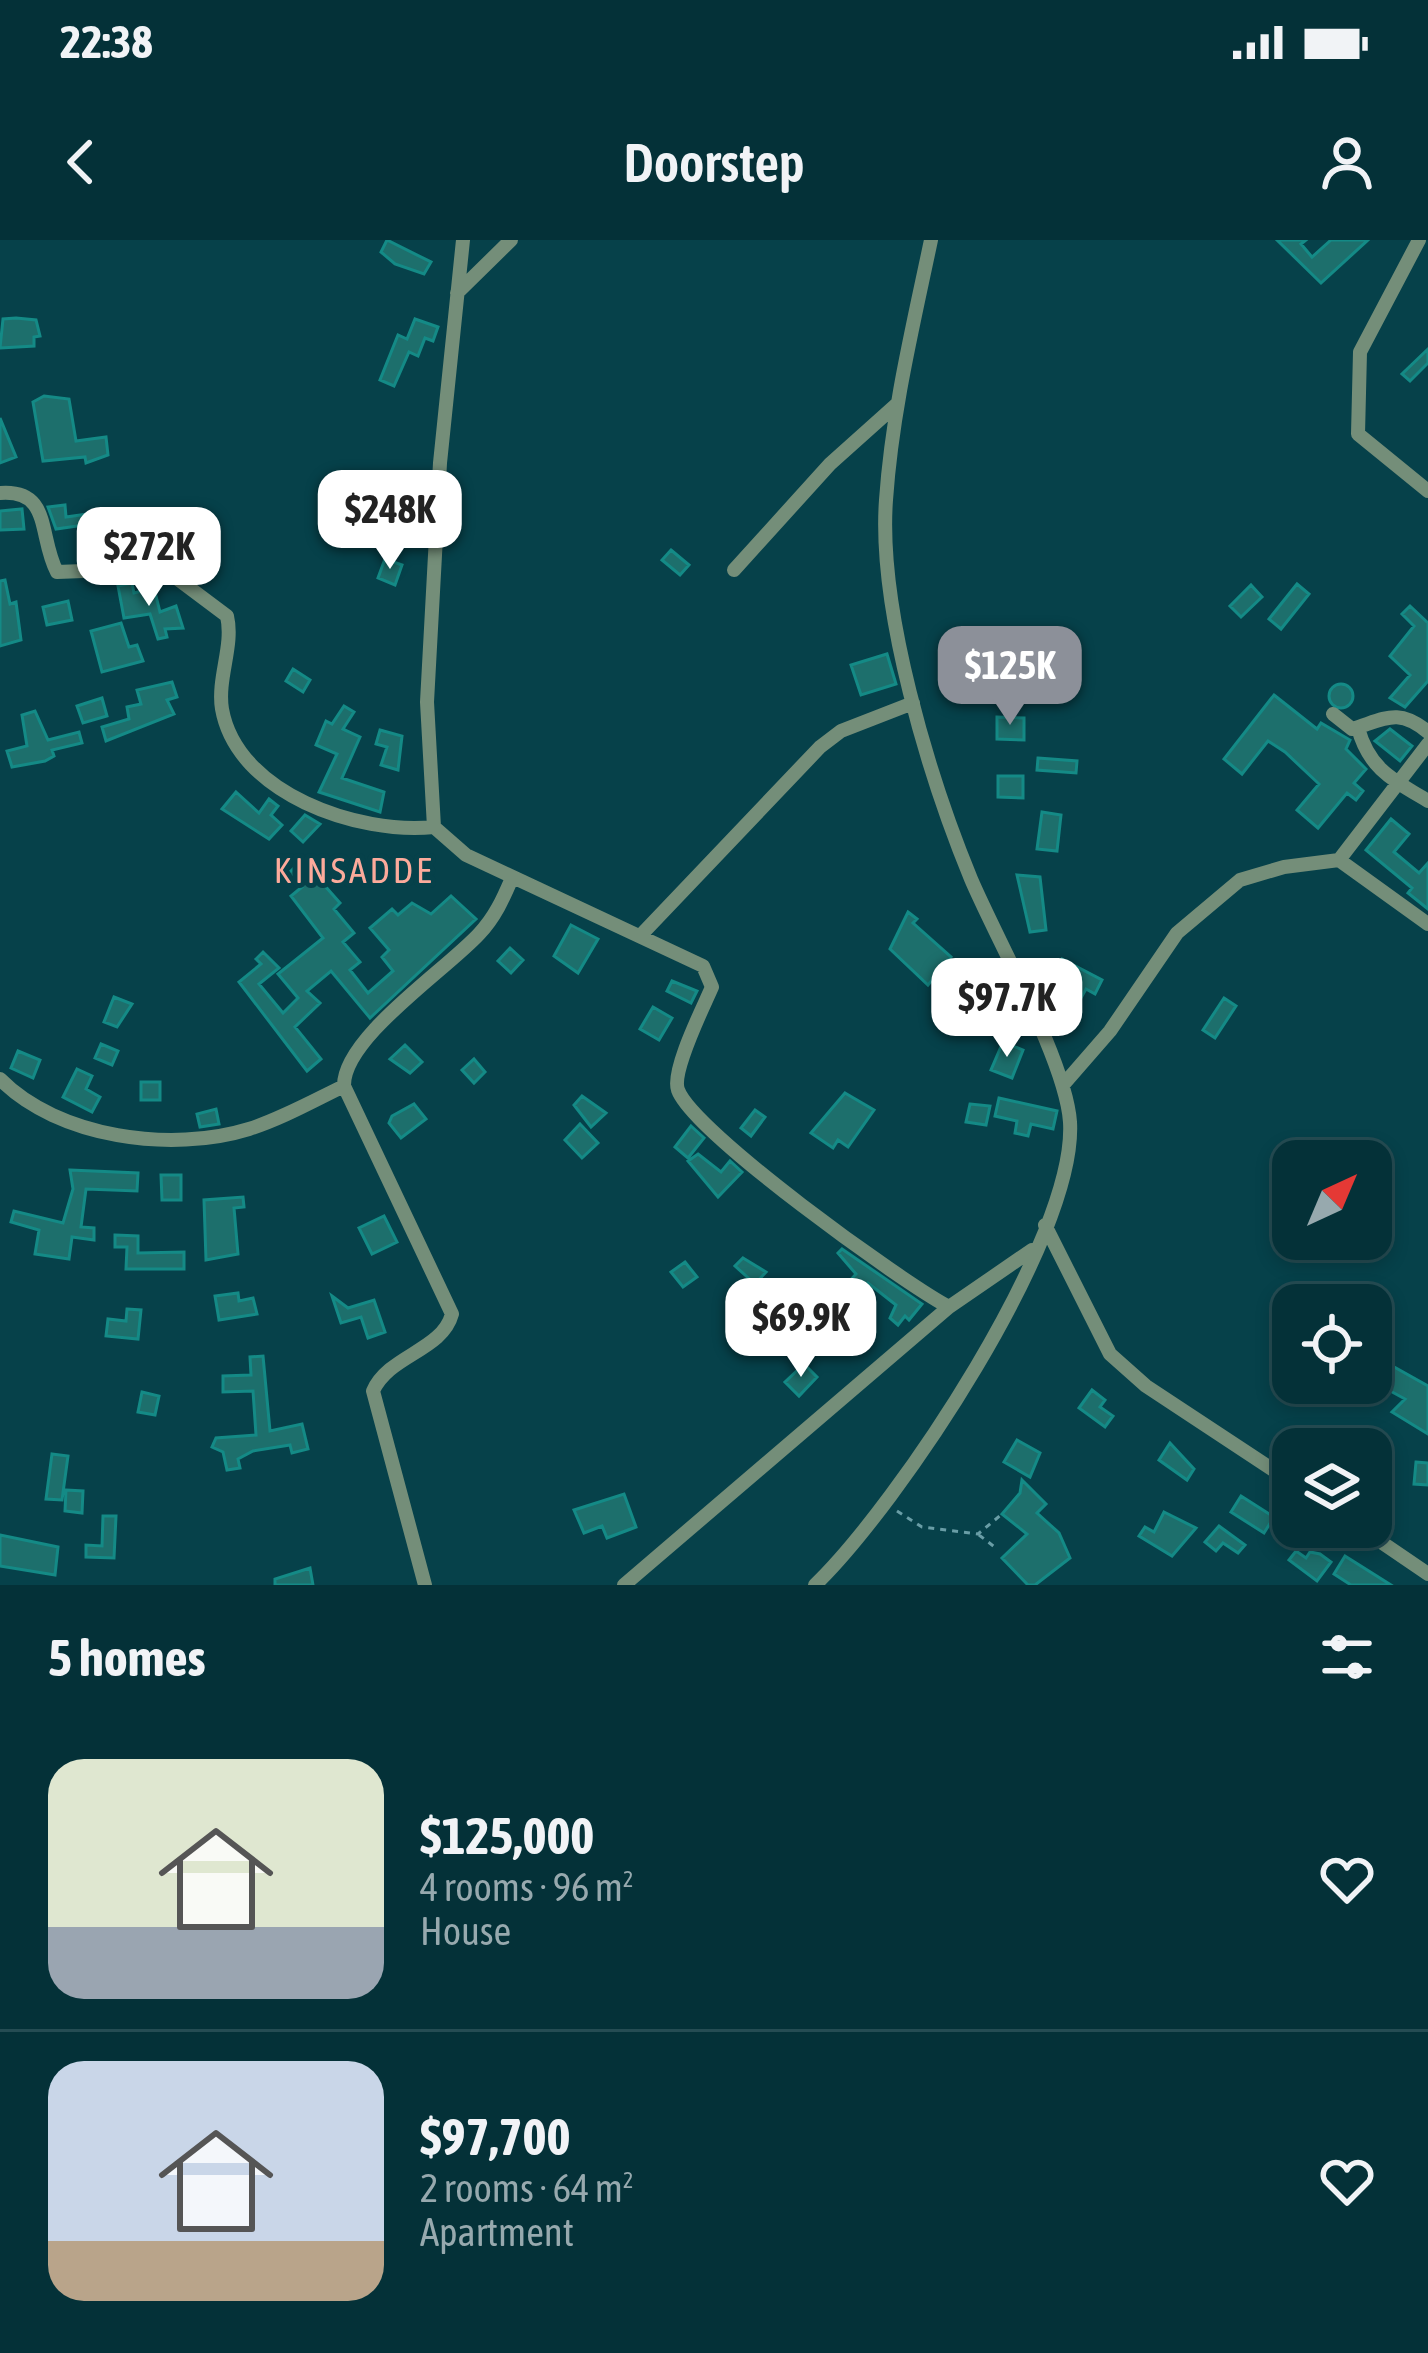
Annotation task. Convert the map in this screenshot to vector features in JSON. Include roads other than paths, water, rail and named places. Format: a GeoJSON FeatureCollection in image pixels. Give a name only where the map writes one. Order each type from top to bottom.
{"type":"FeatureCollection","features":[{"type":"Feature","properties":{"kind":"street"},"geometry":{"type":"LineString","coordinates":[[434,827],[428,702],[440,463],[463,240]]}},
{"type":"Feature","properties":{"kind":"street"},"geometry":{"type":"LineString","coordinates":[[458,293],[511,240]]}},
{"type":"Feature","properties":{"kind":"street"},"geometry":{"type":"LineString","coordinates":[[815,1585],[886,1505],[964,1390],[1045,1226],[1064,1171],[1070,1124],[1063,1084],[969,874],[899,651],[885,505],[897,404],[931,240]]}},
{"type":"Feature","properties":{"kind":"street"},"geometry":{"type":"LineString","coordinates":[[1419,240],[1360,352],[1358,434],[1428,491]]}},
{"type":"Feature","properties":{"kind":"street"},"geometry":{"type":"LineString","coordinates":[[734,570],[830,464],[897,404]]}},
{"type":"Feature","properties":{"kind":"street"},"geometry":{"type":"LineString","coordinates":[[0,493],[24,493],[35,501],[57,572],[163,568],[227,616],[224,719],[254,771],[275,790],[376,825],[434,827],[466,855],[688,956],[712,976],[677,1075],[681,1097],[739,1155],[950,1307]]}},
{"type":"Feature","properties":{"kind":"street"},"geometry":{"type":"LineString","coordinates":[[641,935],[820,747],[841,731],[913,703]]}},
{"type":"Feature","properties":{"kind":"street"},"geometry":{"type":"LineString","coordinates":[[1333,714],[1358,728],[1366,756],[1428,801]]}},
{"type":"Feature","properties":{"kind":"street"},"geometry":{"type":"LineString","coordinates":[[1358,728],[1389,714],[1412,718],[1428,732]]}},
{"type":"Feature","properties":{"kind":"street"},"geometry":{"type":"LineString","coordinates":[[1339,860],[1428,744]]}},
{"type":"Feature","properties":{"kind":"street"},"geometry":{"type":"LineString","coordinates":[[1063,1084],[1110,1030],[1177,933],[1240,880],[1284,867],[1339,860],[1428,924]]}},
{"type":"Feature","properties":{"kind":"street"},"geometry":{"type":"LineString","coordinates":[[425,1585],[373,1391],[384,1371],[442,1334],[452,1314],[344,1086],[344,1072],[361,1046],[479,934],[499,909],[512,878]]}},
{"type":"Feature","properties":{"kind":"street"},"geometry":{"type":"LineString","coordinates":[[0,1079],[38,1108],[101,1130],[160,1139],[210,1138],[250,1129],[344,1086]]}},
{"type":"Feature","properties":{"kind":"street"},"geometry":{"type":"LineString","coordinates":[[1045,1226],[1069,1263],[1089,1321],[1110,1354],[1146,1386],[1272,1470]]}},
{"type":"Feature","properties":{"kind":"street"},"geometry":{"type":"LineString","coordinates":[[624,1585],[950,1307],[1036,1246]]}},
{"type":"Feature","properties":{"kind":"street"},"geometry":{"type":"LineString","coordinates":[[1390,1548],[1428,1574]]}},
{"type":"Feature","properties":{"kind":"district","name":"KINSADDE"},"geometry":{"type":"Point","coordinates":[354,870]}}]}
